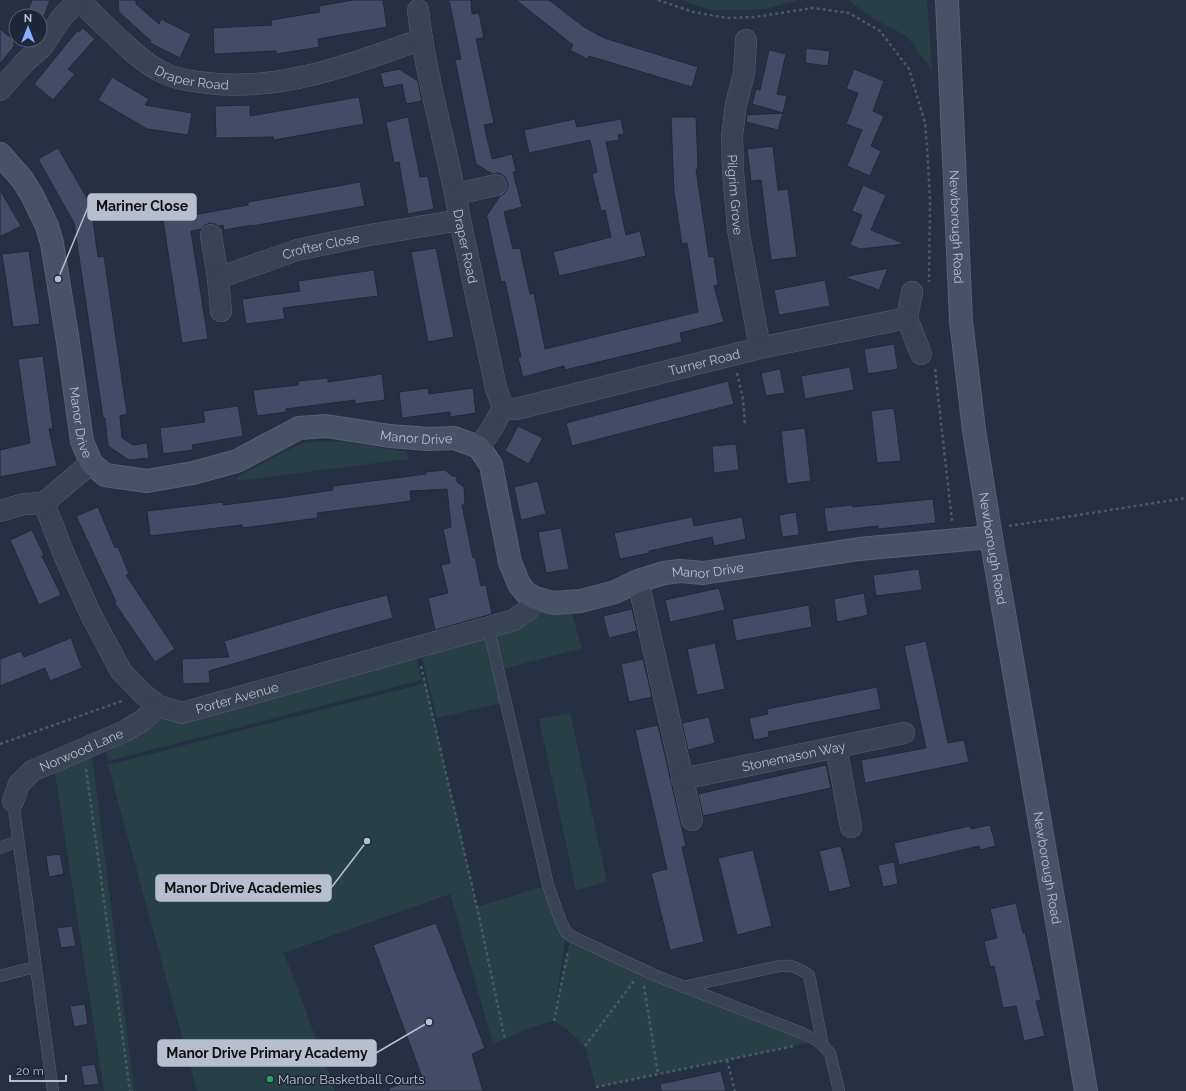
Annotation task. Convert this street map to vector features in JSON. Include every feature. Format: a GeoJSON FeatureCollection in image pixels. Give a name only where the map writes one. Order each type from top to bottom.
{"type":"FeatureCollection","features":[{"type":"Feature","properties":{"kind":"street"},"geometry":{"type":"LineString","coordinates":[[0,90],[25,62],[42,47],[62,17],[79,0]]}},
{"type":"Feature","properties":{"kind":"street","name":"Draper Road"},"geometry":{"type":"LineString","coordinates":[[79,0],[141,59],[158,71],[178,79],[219,85],[259,85],[296,78],[356,62],[422,39]]}},
{"type":"Feature","properties":{"kind":"street","name":"Newborough Road"},"geometry":{"type":"LineString","coordinates":[[947,0],[961,321],[974,430],[997,532],[1086,1091]]}},
{"type":"Feature","properties":{"kind":"street","name":"Draper Road"},"geometry":{"type":"LineString","coordinates":[[418,10],[422,39],[456,194],[460,220],[496,388],[503,408]]}},
{"type":"Feature","properties":{"kind":"street","name":"Pilgrim Grove"},"geometry":{"type":"LineString","coordinates":[[746,40],[744,74],[736,104],[732,136],[733,170],[738,229],[760,348]]}},
{"type":"Feature","properties":{"kind":"street","name":"Manor Drive"},"geometry":{"type":"LineString","coordinates":[[0,154],[22,179],[32,195],[47,226],[52,243],[67,334],[82,441],[91,464],[105,475],[147,482],[193,473],[237,461],[298,428],[326,426],[390,436],[429,439],[454,438],[478,447],[491,465],[510,562],[519,584],[526,593],[535,598],[554,603],[581,601],[615,592],[638,581],[664,573],[703,573],[859,549],[954,541],[997,532]]}},
{"type":"Feature","properties":{"kind":"street"},"geometry":{"type":"LineString","coordinates":[[456,194],[496,185]]}},
{"type":"Feature","properties":{"kind":"street","name":"Crofter Close"},"geometry":{"type":"LineString","coordinates":[[218,278],[297,250],[364,236],[460,220]]}},
{"type":"Feature","properties":{"kind":"street"},"geometry":{"type":"LineString","coordinates":[[211,235],[218,278],[221,311]]}},
{"type":"Feature","properties":{"kind":"street"},"geometry":{"type":"LineString","coordinates":[[921,290],[907,318],[928,361]]}},
{"type":"Feature","properties":{"kind":"street","name":"Turner Road"},"geometry":{"type":"LineString","coordinates":[[503,408],[516,408],[733,354],[907,318]]}},
{"type":"Feature","properties":{"kind":"street"},"geometry":{"type":"LineString","coordinates":[[478,447],[491,430],[503,408]]}},
{"type":"Feature","properties":{"kind":"street"},"geometry":{"type":"LineString","coordinates":[[0,511],[24,504],[44,503],[91,464]]}},
{"type":"Feature","properties":{"kind":"street","name":"Porter Avenue"},"geometry":{"type":"LineString","coordinates":[[44,503],[65,558],[91,615],[121,671],[143,694],[160,706],[182,713],[417,647],[489,633],[514,620],[529,609],[535,598]]}},
{"type":"Feature","properties":{"kind":"street"},"geometry":{"type":"LineString","coordinates":[[638,581],[692,820]]}},
{"type":"Feature","properties":{"kind":"street","name":"Norwood Lane"},"geometry":{"type":"LineString","coordinates":[[12,801],[19,784],[32,771],[125,731],[143,720],[160,706]]}},
{"type":"Feature","properties":{"kind":"street","name":"Stonemason Way"},"geometry":{"type":"LineString","coordinates":[[682,779],[904,732]]}},
{"type":"Feature","properties":{"kind":"street"},"geometry":{"type":"LineString","coordinates":[[836,747],[851,827]]}},
{"type":"Feature","properties":{"kind":"lane"},"geometry":{"type":"LineString","coordinates":[[489,633],[548,886],[560,922],[566,932],[571,936],[642,970],[802,1033],[820,1043],[830,1053],[839,1091]]}},
{"type":"Feature","properties":{"kind":"lane"},"geometry":{"type":"LineString","coordinates":[[12,801],[53,1091]]}},
{"type":"Feature","properties":{"kind":"lane"},"geometry":{"type":"LineString","coordinates":[[0,848],[18,841]]}},
{"type":"Feature","properties":{"kind":"lane"},"geometry":{"type":"LineString","coordinates":[[682,987],[775,967],[786,965],[793,966],[808,974],[820,1043]]}},
{"type":"Feature","properties":{"kind":"lane"},"geometry":{"type":"LineString","coordinates":[[0,976],[35,967]]}},
{"type":"Feature","properties":{"kind":"path"},"geometry":{"type":"LineString","coordinates":[[658,0],[693,12],[728,18],[756,17],[813,8],[849,13],[880,31],[909,69],[924,123],[930,201],[921,290]]}},
{"type":"Feature","properties":{"kind":"path"},"geometry":{"type":"LineString","coordinates":[[733,354],[743,399],[745,424]]}},
{"type":"Feature","properties":{"kind":"path"},"geometry":{"type":"LineString","coordinates":[[928,361],[954,541]]}},
{"type":"Feature","properties":{"kind":"path"},"geometry":{"type":"LineString","coordinates":[[997,532],[1186,498]]}},
{"type":"Feature","properties":{"kind":"path"},"geometry":{"type":"LineString","coordinates":[[417,647],[477,907],[505,1040]]}},
{"type":"Feature","properties":{"kind":"path"},"geometry":{"type":"LineString","coordinates":[[0,744],[143,694]]}},
{"type":"Feature","properties":{"kind":"path"},"geometry":{"type":"LineString","coordinates":[[83,748],[130,1091]]}},
{"type":"Feature","properties":{"kind":"path"},"geometry":{"type":"LineString","coordinates":[[554,1021],[571,936]]}},
{"type":"Feature","properties":{"kind":"path"},"geometry":{"type":"LineString","coordinates":[[585,1046],[642,970]]}},
{"type":"Feature","properties":{"kind":"path"},"geometry":{"type":"LineString","coordinates":[[642,970],[658,1074]]}},
{"type":"Feature","properties":{"kind":"path"},"geometry":{"type":"LineString","coordinates":[[596,1087],[727,1060],[820,1043]]}},
{"type":"Feature","properties":{"kind":"path"},"geometry":{"type":"LineString","coordinates":[[727,1060],[735,1091]]}},
{"type":"Feature","properties":{"kind":"green space"},"geometry":{"type":"Polygon","coordinates":[[[681,0],[798,0],[765,9],[711,10],[681,0]]]}},
{"type":"Feature","properties":{"kind":"green space"},"geometry":{"type":"Polygon","coordinates":[[[848,0],[927,0],[932,70],[907,36],[874,19],[848,0]]]}},
{"type":"Feature","properties":{"kind":"green space"},"geometry":{"type":"Polygon","coordinates":[[[326,441],[347,442],[407,452],[408,459],[237,481],[237,477],[303,443],[326,441]]]}},
{"type":"Feature","properties":{"kind":"green space"},"geometry":{"type":"Polygon","coordinates":[[[542,611],[572,614],[582,648],[503,669],[510,701],[437,718],[420,650],[531,612],[542,611]]]}},
{"type":"Feature","properties":{"kind":"green space"},"geometry":{"type":"Polygon","coordinates":[[[416,657],[422,680],[108,761],[104,745],[158,715],[416,657]]]}},
{"type":"Feature","properties":{"kind":"green space"},"geometry":{"type":"Polygon","coordinates":[[[426,683],[477,907],[548,885],[566,932],[555,1011],[571,936],[818,1041],[596,1087],[585,1046],[567,1029],[554,1021],[535,1026],[493,1044],[450,894],[283,953],[292,973],[335,1091],[197,1091],[108,765],[426,683]]]}},
{"type":"Feature","properties":{"kind":"green space"},"geometry":{"type":"Polygon","coordinates":[[[570,713],[607,882],[576,890],[539,719],[570,713]]]}},
{"type":"Feature","properties":{"kind":"green space"},"geometry":{"type":"Polygon","coordinates":[[[92,755],[134,1091],[104,1091],[54,767],[92,755]]]}},
{"type":"Feature","properties":{"kind":"building"},"geometry":{"type":"Polygon","coordinates":[[[32,0],[50,0],[47,8],[29,8],[32,0]]]}},
{"type":"Feature","properties":{"kind":"building"},"geometry":{"type":"Polygon","coordinates":[[[118,0],[136,0],[136,4],[159,24],[161,19],[191,34],[180,58],[150,43],[151,41],[119,12],[118,0]]]}},
{"type":"Feature","properties":{"kind":"building"},"geometry":{"type":"Polygon","coordinates":[[[353,0],[383,0],[387,27],[318,39],[319,47],[277,54],[276,51],[214,54],[213,28],[272,25],[271,20],[320,12],[319,6],[353,0]]]}},
{"type":"Feature","properties":{"kind":"building"},"geometry":{"type":"Polygon","coordinates":[[[449,0],[471,0],[472,14],[479,13],[484,38],[476,39],[494,123],[484,125],[492,159],[512,154],[516,171],[513,172],[522,207],[504,212],[513,249],[520,248],[530,294],[534,293],[545,349],[698,312],[687,243],[682,244],[674,192],[671,117],[696,117],[698,169],[696,169],[709,257],[714,256],[718,285],[714,286],[724,322],[680,333],[682,342],[565,370],[564,366],[523,377],[518,358],[521,357],[505,281],[501,282],[486,217],[500,196],[504,194],[508,184],[505,177],[499,173],[492,174],[476,164],[455,60],[461,59],[449,0]]]}},
{"type":"Feature","properties":{"kind":"building"},"geometry":{"type":"Polygon","coordinates":[[[516,0],[549,0],[584,27],[604,38],[698,67],[692,87],[589,56],[587,59],[570,50],[573,45],[516,0]]]}},
{"type":"Feature","properties":{"kind":"building"},"geometry":{"type":"Polygon","coordinates":[[[83,28],[95,39],[68,69],[75,74],[53,100],[34,84],[77,31],[79,32],[83,28]]]}},
{"type":"Feature","properties":{"kind":"building"},"geometry":{"type":"Polygon","coordinates":[[[0,29],[8,35],[8,48],[12,48],[0,64],[0,29]]]}},
{"type":"Feature","properties":{"kind":"building"},"geometry":{"type":"Polygon","coordinates":[[[806,48],[830,51],[828,66],[805,63],[806,48]]]}},
{"type":"Feature","properties":{"kind":"building"},"geometry":{"type":"Polygon","coordinates":[[[769,50],[786,54],[777,94],[787,96],[783,113],[752,104],[756,89],[760,90],[769,50]]]}},
{"type":"Feature","properties":{"kind":"building"},"geometry":{"type":"Polygon","coordinates":[[[399,69],[418,81],[422,101],[406,104],[402,84],[384,88],[380,73],[399,69]]]}},
{"type":"Feature","properties":{"kind":"building"},"geometry":{"type":"Polygon","coordinates":[[[854,69],[884,81],[873,111],[884,116],[871,146],[881,151],[870,176],[847,166],[862,130],[846,124],[858,93],[846,89],[854,69]]]}},
{"type":"Feature","properties":{"kind":"building"},"geometry":{"type":"Polygon","coordinates":[[[112,77],[149,99],[145,105],[192,113],[188,135],[147,129],[98,100],[112,77]]]}},
{"type":"Feature","properties":{"kind":"building"},"geometry":{"type":"Polygon","coordinates":[[[359,97],[364,124],[274,140],[273,137],[216,138],[215,106],[250,105],[250,116],[359,97]]]}},
{"type":"Feature","properties":{"kind":"building"},"geometry":{"type":"Polygon","coordinates":[[[783,113],[778,130],[746,122],[747,115],[783,113]]]}},
{"type":"Feature","properties":{"kind":"building"},"geometry":{"type":"Polygon","coordinates":[[[408,117],[420,177],[428,176],[434,209],[408,214],[399,162],[394,163],[386,122],[408,117]]]}},
{"type":"Feature","properties":{"kind":"building"},"geometry":{"type":"Polygon","coordinates":[[[575,119],[577,127],[621,119],[624,134],[618,135],[619,140],[606,142],[626,235],[640,231],[646,256],[559,276],[553,252],[611,237],[605,210],[601,211],[592,174],[597,172],[590,140],[529,153],[524,130],[575,119]]]}},
{"type":"Feature","properties":{"kind":"building"},"geometry":{"type":"Polygon","coordinates":[[[773,146],[778,190],[788,189],[797,257],[771,260],[761,180],[751,181],[747,149],[773,146]]]}},
{"type":"Feature","properties":{"kind":"building"},"geometry":{"type":"Polygon","coordinates":[[[58,148],[91,205],[98,257],[104,256],[127,414],[120,416],[122,438],[133,445],[147,443],[149,458],[129,460],[108,446],[105,418],[103,418],[74,223],[38,159],[58,148]]]}},
{"type":"Feature","properties":{"kind":"building"},"geometry":{"type":"Polygon","coordinates":[[[360,182],[365,206],[224,230],[223,225],[218,226],[209,223],[201,229],[191,231],[208,339],[182,343],[161,207],[186,204],[188,216],[248,205],[248,202],[360,182]]]}},
{"type":"Feature","properties":{"kind":"building"},"geometry":{"type":"Polygon","coordinates":[[[863,185],[886,195],[871,230],[905,244],[860,249],[850,245],[862,215],[852,211],[863,185]]]}},
{"type":"Feature","properties":{"kind":"building"},"geometry":{"type":"Polygon","coordinates":[[[0,190],[21,226],[0,237],[0,190]]]}},
{"type":"Feature","properties":{"kind":"building"},"geometry":{"type":"Polygon","coordinates":[[[436,248],[454,337],[428,342],[411,252],[436,248]]]}},
{"type":"Feature","properties":{"kind":"building"},"geometry":{"type":"Polygon","coordinates":[[[29,251],[40,324],[13,327],[2,254],[29,251]]]}},
{"type":"Feature","properties":{"kind":"building"},"geometry":{"type":"Polygon","coordinates":[[[888,268],[879,290],[844,277],[888,268]]]}},
{"type":"Feature","properties":{"kind":"building"},"geometry":{"type":"Polygon","coordinates":[[[374,270],[378,296],[283,308],[285,319],[246,324],[242,299],[300,291],[298,281],[374,270]]]}},
{"type":"Feature","properties":{"kind":"building"},"geometry":{"type":"Polygon","coordinates":[[[825,280],[830,306],[779,315],[774,290],[825,280]]]}},
{"type":"Feature","properties":{"kind":"building"},"geometry":{"type":"Polygon","coordinates":[[[894,344],[898,369],[868,374],[864,349],[894,344]]]}},
{"type":"Feature","properties":{"kind":"building"},"geometry":{"type":"Polygon","coordinates":[[[43,356],[53,429],[49,429],[57,466],[0,477],[0,450],[30,443],[18,359],[43,356]]]}},
{"type":"Feature","properties":{"kind":"building"},"geometry":{"type":"Polygon","coordinates":[[[850,367],[854,390],[805,399],[801,376],[850,367]]]}},
{"type":"Feature","properties":{"kind":"building"},"geometry":{"type":"Polygon","coordinates":[[[780,369],[785,393],[766,396],[761,373],[780,369]]]}},
{"type":"Feature","properties":{"kind":"building"},"geometry":{"type":"Polygon","coordinates":[[[382,374],[385,400],[355,404],[355,400],[286,409],[286,412],[257,416],[253,390],[298,385],[298,381],[328,378],[328,382],[382,374]]]}},
{"type":"Feature","properties":{"kind":"building"},"geometry":{"type":"Polygon","coordinates":[[[728,381],[734,404],[572,446],[566,423],[728,381]]]}},
{"type":"Feature","properties":{"kind":"building"},"geometry":{"type":"Polygon","coordinates":[[[428,388],[429,394],[473,388],[476,413],[450,417],[450,412],[402,418],[399,392],[428,388]]]}},
{"type":"Feature","properties":{"kind":"building"},"geometry":{"type":"Polygon","coordinates":[[[238,406],[243,436],[192,445],[193,450],[163,454],[160,428],[205,422],[203,411],[238,406]]]}},
{"type":"Feature","properties":{"kind":"building"},"geometry":{"type":"Polygon","coordinates":[[[894,408],[901,461],[877,463],[871,411],[894,408]]]}},
{"type":"Feature","properties":{"kind":"building"},"geometry":{"type":"Polygon","coordinates":[[[518,426],[543,438],[529,464],[505,451],[518,426]]]}},
{"type":"Feature","properties":{"kind":"building"},"geometry":{"type":"Polygon","coordinates":[[[805,428],[811,481],[787,484],[781,431],[805,428]]]}},
{"type":"Feature","properties":{"kind":"building"},"geometry":{"type":"Polygon","coordinates":[[[736,444],[739,470],[714,473],[712,446],[736,444]]]}},
{"type":"Feature","properties":{"kind":"building"},"geometry":{"type":"Polygon","coordinates":[[[445,470],[452,476],[456,476],[457,482],[464,487],[465,505],[462,505],[473,558],[475,557],[481,586],[486,585],[492,614],[435,630],[428,598],[448,593],[441,565],[450,563],[443,529],[451,527],[447,489],[410,491],[411,501],[317,513],[318,518],[243,528],[242,525],[150,536],[147,511],[223,502],[223,505],[286,497],[333,490],[333,486],[426,474],[425,472],[445,470]]]}},
{"type":"Feature","properties":{"kind":"building"},"geometry":{"type":"Polygon","coordinates":[[[538,481],[546,514],[521,520],[514,487],[538,481]]]}},
{"type":"Feature","properties":{"kind":"building"},"geometry":{"type":"Polygon","coordinates":[[[933,499],[936,523],[878,529],[878,526],[827,532],[824,508],[853,505],[853,507],[933,499]]]}},
{"type":"Feature","properties":{"kind":"building"},"geometry":{"type":"Polygon","coordinates":[[[98,507],[115,548],[118,547],[129,574],[126,575],[175,649],[155,662],[114,602],[116,602],[76,516],[98,507]]]}},
{"type":"Feature","properties":{"kind":"building"},"geometry":{"type":"Polygon","coordinates":[[[796,512],[799,535],[782,537],[779,515],[796,512]]]}},
{"type":"Feature","properties":{"kind":"building"},"geometry":{"type":"Polygon","coordinates":[[[692,517],[694,526],[742,517],[746,539],[714,546],[712,537],[620,559],[614,533],[692,517]]]}},
{"type":"Feature","properties":{"kind":"building"},"geometry":{"type":"Polygon","coordinates":[[[561,528],[569,569],[546,573],[538,532],[561,528]]]}},
{"type":"Feature","properties":{"kind":"building"},"geometry":{"type":"Polygon","coordinates":[[[32,530],[44,555],[42,556],[61,595],[39,605],[10,540],[32,530]]]}},
{"type":"Feature","properties":{"kind":"building"},"geometry":{"type":"Polygon","coordinates":[[[919,569],[922,590],[876,596],[873,575],[919,569]]]}},
{"type":"Feature","properties":{"kind":"building"},"geometry":{"type":"Polygon","coordinates":[[[719,588],[725,610],[670,622],[665,600],[719,588]]]}},
{"type":"Feature","properties":{"kind":"building"},"geometry":{"type":"Polygon","coordinates":[[[864,593],[868,615],[837,622],[834,599],[864,593]]]}},
{"type":"Feature","properties":{"kind":"building"},"geometry":{"type":"Polygon","coordinates":[[[387,595],[393,618],[209,671],[210,683],[183,684],[182,659],[229,657],[224,641],[328,610],[387,595]]]}},
{"type":"Feature","properties":{"kind":"building"},"geometry":{"type":"Polygon","coordinates":[[[809,605],[812,627],[736,641],[732,619],[809,605]]]}},
{"type":"Feature","properties":{"kind":"building"},"geometry":{"type":"Polygon","coordinates":[[[632,609],[637,631],[609,638],[603,616],[632,609]]]}},
{"type":"Feature","properties":{"kind":"building"},"geometry":{"type":"Polygon","coordinates":[[[71,638],[82,668],[50,681],[45,668],[0,686],[0,659],[21,651],[24,657],[71,638]]]}},
{"type":"Feature","properties":{"kind":"building"},"geometry":{"type":"Polygon","coordinates":[[[926,641],[948,743],[964,740],[969,762],[865,783],[861,760],[926,748],[904,646],[926,641]]]}},
{"type":"Feature","properties":{"kind":"building"},"geometry":{"type":"Polygon","coordinates":[[[715,643],[725,689],[697,695],[687,649],[715,643]]]}},
{"type":"Feature","properties":{"kind":"building"},"geometry":{"type":"Polygon","coordinates":[[[643,659],[652,697],[629,702],[621,664],[643,659]]]}},
{"type":"Feature","properties":{"kind":"building"},"geometry":{"type":"Polygon","coordinates":[[[877,687],[881,709],[768,732],[769,737],[754,740],[749,718],[768,714],[767,709],[877,687]]]}},
{"type":"Feature","properties":{"kind":"building"},"geometry":{"type":"Polygon","coordinates":[[[709,717],[715,743],[688,750],[682,723],[709,717]]]}},
{"type":"Feature","properties":{"kind":"building"},"geometry":{"type":"Polygon","coordinates":[[[658,725],[686,846],[682,847],[704,942],[670,950],[651,873],[667,869],[635,730],[658,725]]]}},
{"type":"Feature","properties":{"kind":"building"},"geometry":{"type":"Polygon","coordinates":[[[826,765],[831,788],[703,816],[698,794],[826,765]]]}},
{"type":"Feature","properties":{"kind":"building"},"geometry":{"type":"Polygon","coordinates":[[[990,825],[996,846],[980,850],[979,846],[899,865],[894,843],[970,826],[971,829],[990,825]]]}},
{"type":"Feature","properties":{"kind":"building"},"geometry":{"type":"Polygon","coordinates":[[[841,846],[851,887],[829,892],[819,851],[841,846]]]}},
{"type":"Feature","properties":{"kind":"building"},"geometry":{"type":"Polygon","coordinates":[[[753,850],[772,926],[737,935],[718,858],[753,850]]]}},
{"type":"Feature","properties":{"kind":"building"},"geometry":{"type":"Polygon","coordinates":[[[60,854],[64,874],[49,877],[46,856],[60,854]]]}},
{"type":"Feature","properties":{"kind":"building"},"geometry":{"type":"Polygon","coordinates":[[[894,862],[898,884],[883,887],[878,865],[894,862]]]}},
{"type":"Feature","properties":{"kind":"building"},"geometry":{"type":"Polygon","coordinates":[[[1016,903],[1023,933],[1025,932],[1041,1000],[1036,1001],[1045,1036],[1024,1041],[1016,1006],[1003,1008],[994,966],[990,967],[984,941],[997,938],[990,909],[1016,903]]]}},
{"type":"Feature","properties":{"kind":"building"},"geometry":{"type":"Polygon","coordinates":[[[436,923],[485,1048],[472,1054],[483,1091],[389,1091],[389,1088],[422,1077],[373,945],[436,923]]]}},
{"type":"Feature","properties":{"kind":"building"},"geometry":{"type":"Polygon","coordinates":[[[72,926],[76,946],[61,948],[57,928],[72,926]]]}},
{"type":"Feature","properties":{"kind":"building"},"geometry":{"type":"Polygon","coordinates":[[[85,1004],[88,1024],[74,1027],[70,1006],[85,1004]]]}},
{"type":"Feature","properties":{"kind":"building"},"geometry":{"type":"Polygon","coordinates":[[[95,1064],[99,1084],[84,1086],[81,1066],[95,1064]]]}},
{"type":"Feature","properties":{"kind":"building"},"geometry":{"type":"Polygon","coordinates":[[[721,1071],[726,1091],[661,1091],[660,1084],[721,1071]]]}},
{"type":"Feature","properties":{"kind":"place","name":"Mariner Close"},"geometry":{"type":"Point","coordinates":[58,279]}},
{"type":"Feature","properties":{"kind":"place","name":"Manor Drive Academies"},"geometry":{"type":"Point","coordinates":[367,841]}},
{"type":"Feature","properties":{"kind":"place","name":"Manor Drive Primary Academy"},"geometry":{"type":"Point","coordinates":[429,1022]}},
{"type":"Feature","properties":{"kind":"place","name":"Manor Basketball Courts"},"geometry":{"type":"Point","coordinates":[270,1079]}}]}
